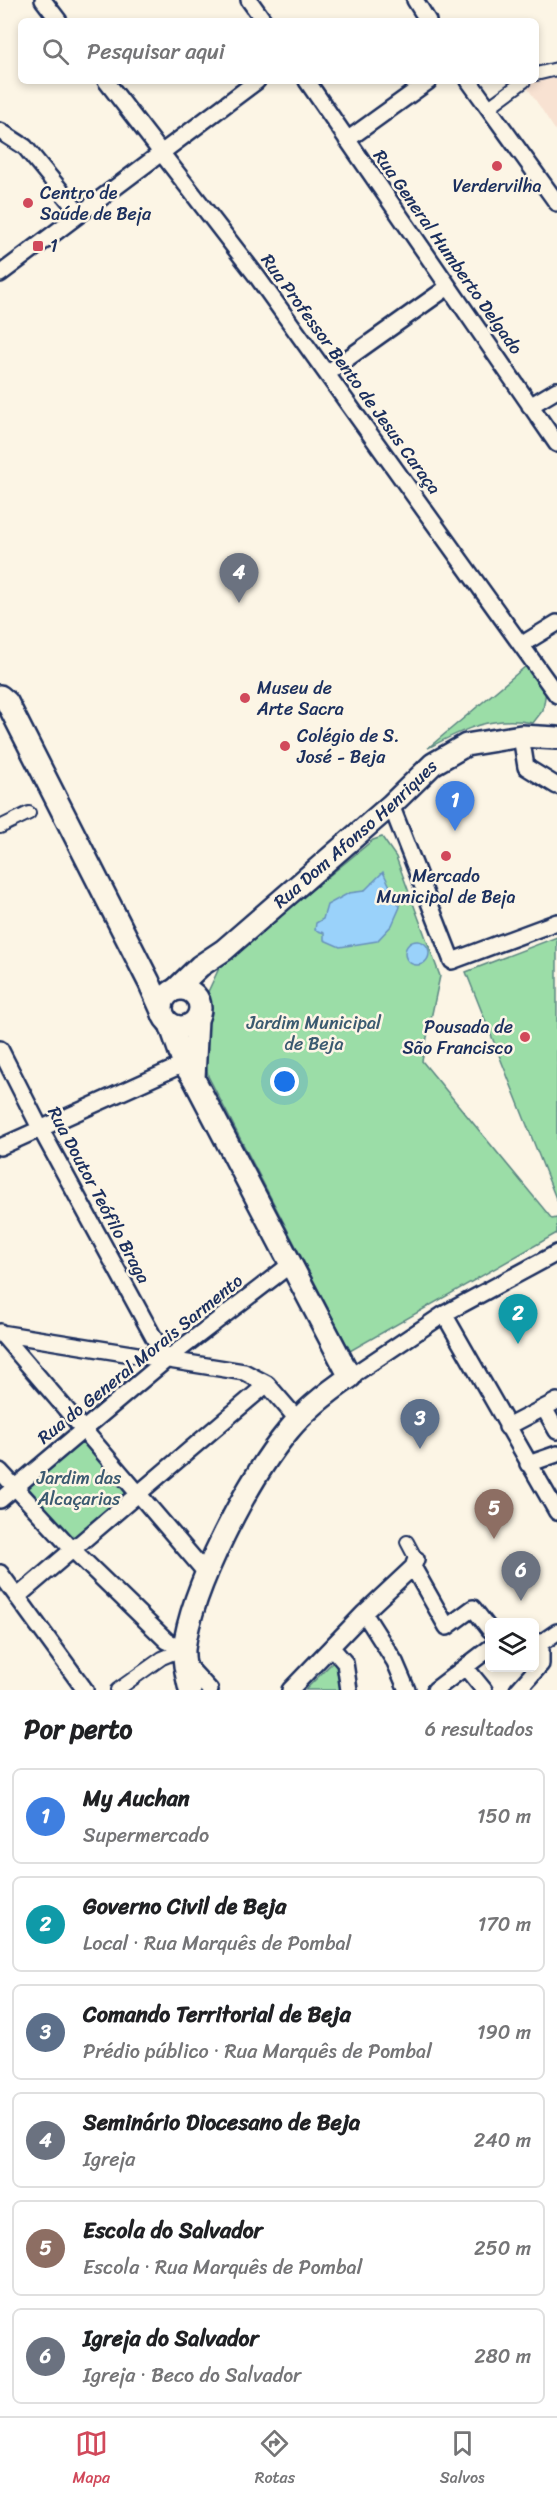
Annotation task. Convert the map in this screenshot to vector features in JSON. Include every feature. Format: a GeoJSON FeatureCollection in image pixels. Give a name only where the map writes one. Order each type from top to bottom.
{"type":"FeatureCollection","features":[{"type":"Feature","properties":{"kind":"main road"},"geometry":{"type":"LineString","coordinates":[[0,696],[7,702],[151,986],[189,1072],[350,1377],[298,1420],[254,1480],[207,1574],[192,1615],[184,1655],[189,1690]]}},
{"type":"Feature","properties":{"kind":"main road","name":"Rua Dom Afonso Henriques"},"geometry":{"type":"LineString","coordinates":[[175,989],[200,966],[224,950],[391,805],[433,764],[466,745],[521,736],[557,738]]}},
{"type":"Feature","properties":{"kind":"main road"},"geometry":{"type":"LineString","coordinates":[[189,1072],[198,1011],[206,980],[224,950]]}},
{"type":"Feature","properties":{"kind":"main road"},"geometry":{"type":"LineString","coordinates":[[151,986],[189,990],[198,998],[198,1011],[193,1023],[182,1027],[166,1018],[162,1001],[175,989]]}},
{"type":"Feature","properties":{"kind":"street"},"geometry":{"type":"LineString","coordinates":[[43,0],[57,18]]}},
{"type":"Feature","properties":{"kind":"street"},"geometry":{"type":"LineString","coordinates":[[249,0],[262,18]]}},
{"type":"Feature","properties":{"kind":"street"},"geometry":{"type":"LineString","coordinates":[[415,0],[426,18]]}},
{"type":"Feature","properties":{"kind":"street"},"geometry":{"type":"LineString","coordinates":[[539,73],[557,69]]}},
{"type":"Feature","properties":{"kind":"street","name":"Rua Professor Bento de Jesus Caraça"},"geometry":{"type":"LineString","coordinates":[[108,84],[327,373],[557,695]]}},
{"type":"Feature","properties":{"kind":"street"},"geometry":{"type":"LineString","coordinates":[[0,274],[253,84]]}},
{"type":"Feature","properties":{"kind":"street","name":"Rua General Humberto Delgado"},"geometry":{"type":"LineString","coordinates":[[309,84],[557,444]]}},
{"type":"Feature","properties":{"kind":"street"},"geometry":{"type":"LineString","coordinates":[[347,140],[425,84]]}},
{"type":"Feature","properties":{"kind":"street"},"geometry":{"type":"LineString","coordinates":[[471,84],[557,203]]}},
{"type":"Feature","properties":{"kind":"street"},"geometry":{"type":"LineString","coordinates":[[489,107],[520,84]]}},
{"type":"Feature","properties":{"kind":"street"},"geometry":{"type":"LineString","coordinates":[[0,131],[25,147],[80,214]]}},
{"type":"Feature","properties":{"kind":"street"},"geometry":{"type":"LineString","coordinates":[[327,373],[448,287]]}},
{"type":"Feature","properties":{"kind":"street"},"geometry":{"type":"LineString","coordinates":[[530,406],[557,390]]}},
{"type":"Feature","properties":{"kind":"street"},"geometry":{"type":"LineString","coordinates":[[521,645],[557,623]]}},
{"type":"Feature","properties":{"kind":"street"},"geometry":{"type":"LineString","coordinates":[[521,736],[526,767],[557,786]]}},
{"type":"Feature","properties":{"kind":"street"},"geometry":{"type":"LineString","coordinates":[[391,805],[452,961],[557,922]]}},
{"type":"Feature","properties":{"kind":"street"},"geometry":{"type":"LineString","coordinates":[[0,827],[29,813]]}},
{"type":"Feature","properties":{"kind":"street","name":"Rua Doutor Teófilo Braga"},"geometry":{"type":"LineString","coordinates":[[0,1049],[40,1128],[166,1360]]}},
{"type":"Feature","properties":{"kind":"street"},"geometry":{"type":"LineString","coordinates":[[0,1147],[40,1128],[189,1072]]}},
{"type":"Feature","properties":{"kind":"street"},"geometry":{"type":"LineString","coordinates":[[350,1377],[444,1314],[557,1253]]}},
{"type":"Feature","properties":{"kind":"street","name":"Rua do General Morais Sarmento"},"geometry":{"type":"LineString","coordinates":[[0,1500],[166,1360],[291,1264]]}},
{"type":"Feature","properties":{"kind":"street"},"geometry":{"type":"LineString","coordinates":[[444,1314],[557,1512]]}},
{"type":"Feature","properties":{"kind":"street"},"geometry":{"type":"LineString","coordinates":[[0,1332],[244,1372],[267,1384],[298,1420]]}},
{"type":"Feature","properties":{"kind":"street"},"geometry":{"type":"LineString","coordinates":[[0,1332],[207,1574]]}},
{"type":"Feature","properties":{"kind":"street"},"geometry":{"type":"LineString","coordinates":[[17,1597],[267,1384]]}},
{"type":"Feature","properties":{"kind":"street"},"geometry":{"type":"LineString","coordinates":[[507,1427],[551,1404],[557,1431]]}},
{"type":"Feature","properties":{"kind":"street"},"geometry":{"type":"LineString","coordinates":[[528,1464],[557,1454]]}},
{"type":"Feature","properties":{"kind":"street"},"geometry":{"type":"LineString","coordinates":[[0,1471],[72,1549],[184,1655],[210,1690]]}},
{"type":"Feature","properties":{"kind":"street"},"geometry":{"type":"LineString","coordinates":[[407,1542],[414,1563],[447,1627],[473,1608],[485,1624]]}},
{"type":"Feature","properties":{"kind":"street"},"geometry":{"type":"LineString","coordinates":[[290,1690],[414,1563]]}},
{"type":"Feature","properties":{"kind":"street"},"geometry":{"type":"LineString","coordinates":[[0,1574],[85,1690]]}},
{"type":"Feature","properties":{"kind":"street"},"geometry":{"type":"LineString","coordinates":[[364,1613],[395,1662],[407,1690]]}},
{"type":"Feature","properties":{"kind":"street"},"geometry":{"type":"LineString","coordinates":[[539,1642],[557,1633]]}},
{"type":"Feature","properties":{"kind":"street"},"geometry":{"type":"LineString","coordinates":[[332,1648],[345,1663],[349,1690]]}},
{"type":"Feature","properties":{"kind":"street"},"geometry":{"type":"LineString","coordinates":[[539,1650],[541,1664],[539,1666]]}},
{"type":"Feature","properties":{"kind":"street"},"geometry":{"type":"LineString","coordinates":[[435,1690],[485,1651]]}},
{"type":"Feature","properties":{"kind":"street"},"geometry":{"type":"LineString","coordinates":[[117,1690],[162,1658],[184,1655]]}},
{"type":"Feature","properties":{"kind":"street"},"geometry":{"type":"LineString","coordinates":[[466,1668],[484,1690]]}},
{"type":"Feature","properties":{"kind":"street"},"geometry":{"type":"LineString","coordinates":[[518,1690],[534,1672]]}},
{"type":"Feature","properties":{"kind":"shaded area"},"geometry":{"type":"Polygon","coordinates":[[[557,72],[557,133],[527,87],[530,84],[539,84],[539,77],[557,72]]]}},
{"type":"Feature","properties":{"kind":"green space"},"geometry":{"type":"Polygon","coordinates":[[[526,666],[546,691],[543,710],[533,723],[504,721],[478,725],[428,748],[526,666]]]}},
{"type":"Feature","properties":{"kind":"green space","name":"Jardim Municipal de Beja"},"geometry":{"type":"Polygon","coordinates":[[[382,837],[396,857],[440,976],[422,1061],[552,1219],[557,1218],[557,1233],[350,1351],[208,1076],[201,1033],[206,996],[221,964],[373,840],[382,837]]]}},
{"type":"Feature","properties":{"kind":"green space","name":"Pousada de São Francisco"},"geometry":{"type":"Polygon","coordinates":[[[557,937],[557,1201],[466,972],[557,937]]]}},
{"type":"Feature","properties":{"kind":"green space","name":"Jardim das Alcaçarias"},"geometry":{"type":"Polygon","coordinates":[[[83,1438],[129,1491],[73,1540],[27,1486],[83,1438]]]}},
{"type":"Feature","properties":{"kind":"green space"},"geometry":{"type":"Polygon","coordinates":[[[336,1659],[346,1690],[305,1690],[336,1659]]]}},
{"type":"Feature","properties":{"kind":"water"},"geometry":{"type":"Polygon","coordinates":[[[383,872],[400,907],[392,925],[377,941],[340,947],[324,940],[324,933],[315,930],[316,923],[323,919],[327,905],[349,893],[364,891],[383,872]]]}},
{"type":"Feature","properties":{"kind":"water"},"geometry":{"type":"Polygon","coordinates":[[[417,941],[426,944],[429,953],[426,962],[417,965],[408,962],[405,953],[408,944],[417,941]]]}},
{"type":"Feature","properties":{"kind":"place","name":"Verdervilha"},"geometry":{"type":"Point","coordinates":[497,166]}},
{"type":"Feature","properties":{"kind":"place","name":"Centro de Saúde de Beja"},"geometry":{"type":"Point","coordinates":[28,203]}},
{"type":"Feature","properties":{"kind":"place","name":"1"},"geometry":{"type":"Point","coordinates":[38,246]}},
{"type":"Feature","properties":{"kind":"place","name":"Seminário Diocesano de Beja"},"geometry":{"type":"Point","coordinates":[239,603]}},
{"type":"Feature","properties":{"kind":"place","name":"Museu de Arte Sacra"},"geometry":{"type":"Point","coordinates":[245,698]}},
{"type":"Feature","properties":{"kind":"place","name":"Colégio de S. José - Beja"},"geometry":{"type":"Point","coordinates":[285,746]}},
{"type":"Feature","properties":{"kind":"place","name":"My Auchan"},"geometry":{"type":"Point","coordinates":[455,831]}},
{"type":"Feature","properties":{"kind":"place","name":"Mercado Municipal de Beja"},"geometry":{"type":"Point","coordinates":[446,856]}},
{"type":"Feature","properties":{"kind":"place","name":"Pousada de São Francisco"},"geometry":{"type":"Point","coordinates":[525,1037]}},
{"type":"Feature","properties":{"kind":"place","name":"Governo Civil de Beja"},"geometry":{"type":"Point","coordinates":[518,1344]}},
{"type":"Feature","properties":{"kind":"place","name":"Comando Territorial de Beja"},"geometry":{"type":"Point","coordinates":[420,1449]}},
{"type":"Feature","properties":{"kind":"place","name":"Escola do Salvador"},"geometry":{"type":"Point","coordinates":[494,1539]}},
{"type":"Feature","properties":{"kind":"place","name":"Igreja do Salvador"},"geometry":{"type":"Point","coordinates":[521,1601]}}]}
